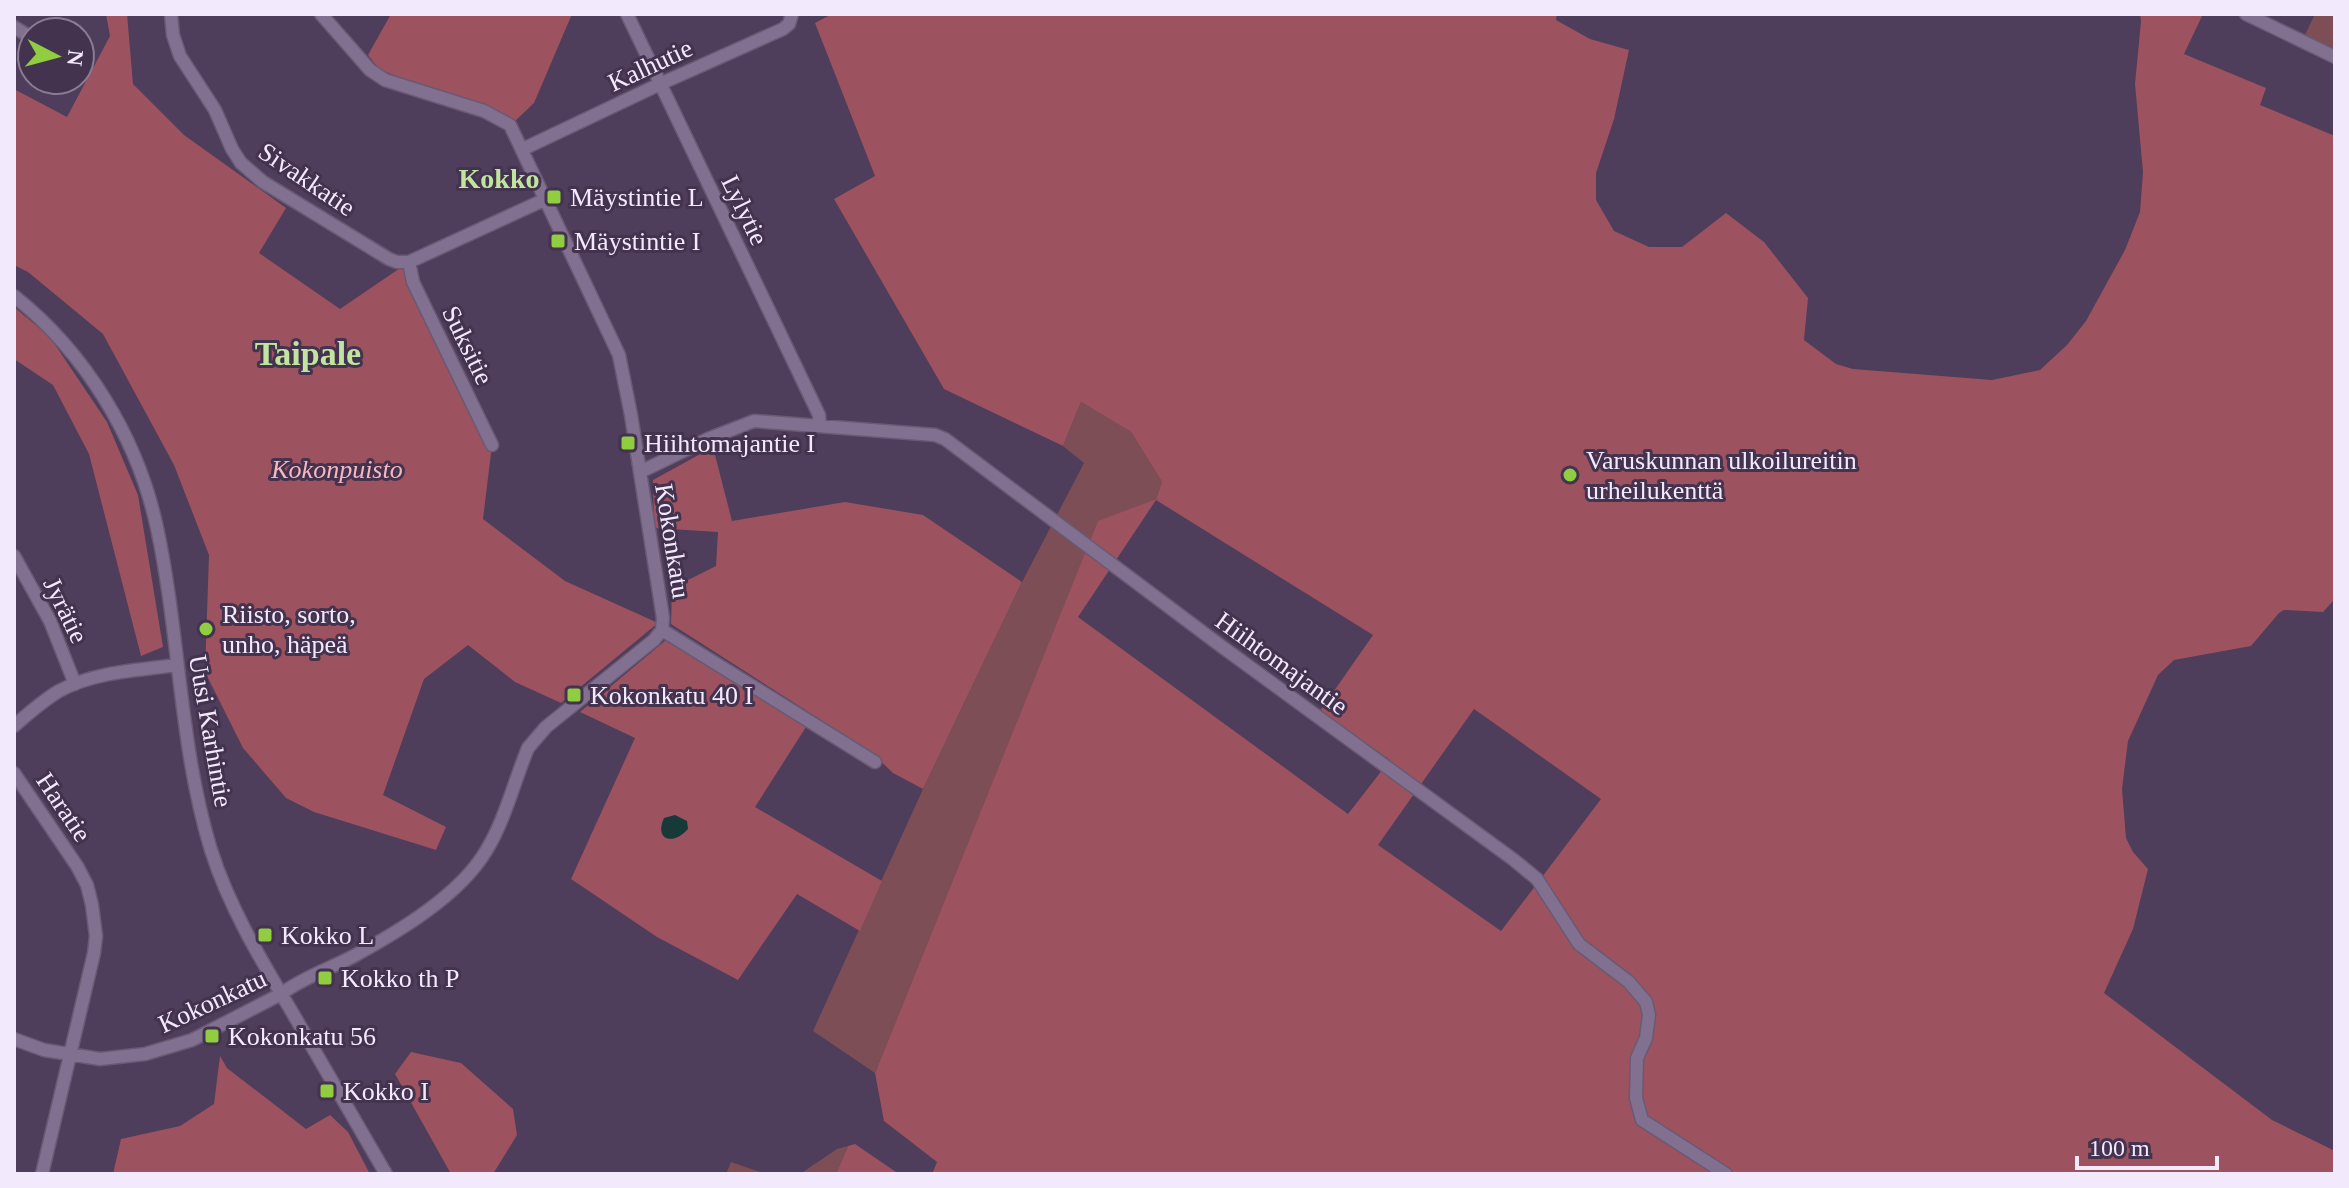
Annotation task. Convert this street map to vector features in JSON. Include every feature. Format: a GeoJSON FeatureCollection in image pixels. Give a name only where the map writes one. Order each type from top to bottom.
{"type":"FeatureCollection","features":[{"type":"Feature","properties":{"kind":"street","name":"Sivakkatie"},"geometry":{"type":"LineString","coordinates":[[171,14],[173,35],[180,56],[215,110],[241,163],[263,182],[389,259],[409,262]]}},
{"type":"Feature","properties":{"kind":"street","name":"Kokonkatu"},"geometry":{"type":"LineString","coordinates":[[14,1039],[44,1050],[100,1059],[145,1054],[192,1040],[352,957],[421,915],[475,868],[495,836],[522,762],[536,738],[614,670],[645,648],[662,630],[661,598],[619,355],[510,125],[484,111],[385,80],[370,70],[321,14]]}},
{"type":"Feature","properties":{"kind":"street","name":"Lylytie"},"geometry":{"type":"LineString","coordinates":[[627,14],[819,415],[820,426]]}},
{"type":"Feature","properties":{"kind":"street"},"geometry":{"type":"LineString","coordinates":[[2246,14],[2335,57]]}},
{"type":"Feature","properties":{"kind":"street","name":"Kalhutie"},"geometry":{"type":"LineString","coordinates":[[523,149],[783,29],[792,16]]}},
{"type":"Feature","properties":{"kind":"street"},"geometry":{"type":"LineString","coordinates":[[409,262],[546,199]]}},
{"type":"Feature","properties":{"kind":"street","name":"Suksitie"},"geometry":{"type":"LineString","coordinates":[[409,262],[413,282],[492,445]]}},
{"type":"Feature","properties":{"kind":"street","name":"Uusi Karhintie"},"geometry":{"type":"LineString","coordinates":[[14,296],[54,331],[76,359],[112,413],[130,447],[157,527],[190,757],[211,849],[235,909],[386,1174]]}},
{"type":"Feature","properties":{"kind":"street","name":"Hiihtomajantie"},"geometry":{"type":"LineString","coordinates":[[640,472],[710,438],[754,421],[935,435],[945,439],[1537,879],[1579,944],[1629,982],[1646,1002],[1649,1015],[1646,1038],[1637,1058],[1636,1098],[1642,1120],[1726,1174]]}},
{"type":"Feature","properties":{"kind":"street","name":"Jyrätie"},"geometry":{"type":"LineString","coordinates":[[14,556],[50,621],[75,684]]}},
{"type":"Feature","properties":{"kind":"street"},"geometry":{"type":"LineString","coordinates":[[662,630],[875,762]]}},
{"type":"Feature","properties":{"kind":"street"},"geometry":{"type":"LineString","coordinates":[[14,726],[43,701],[75,684],[120,673],[177,665]]}},
{"type":"Feature","properties":{"kind":"street","name":"Haratie"},"geometry":{"type":"LineString","coordinates":[[14,773],[87,885],[96,936],[42,1174]]}},
{"type":"Feature","properties":{"kind":"shaded area"},"geometry":{"type":"Polygon","coordinates":[[[2315,14],[2335,14],[2335,53],[2304,37],[2315,14]]]}},
{"type":"Feature","properties":{"kind":"shaded area"},"geometry":{"type":"Polygon","coordinates":[[[1081,402],[1131,432],[1162,482],[1156,499],[1098,522],[875,1073],[813,1031],[923,789],[1022,582],[1084,463],[1063,446],[1081,402]]]}},
{"type":"Feature","properties":{"kind":"shaded area"},"geometry":{"type":"Polygon","coordinates":[[[675,815],[687,821],[688,829],[677,838],[667,838],[661,831],[664,818],[675,815]]]}},
{"type":"Feature","properties":{"kind":"shaded area"},"geometry":{"type":"Polygon","coordinates":[[[848,1146],[836,1174],[800,1174],[837,1149],[848,1146]]]}},
{"type":"Feature","properties":{"kind":"shaded area"},"geometry":{"type":"Polygon","coordinates":[[[731,1162],[766,1174],[726,1174],[731,1162]]]}},
{"type":"Feature","properties":{"kind":"green space","name":"Kokonpuisto"},"geometry":{"type":"Polygon","coordinates":[[[106,14],[127,14],[133,84],[184,135],[286,208],[259,253],[340,309],[409,262],[492,445],[483,519],[565,581],[658,623],[561,703],[515,682],[468,645],[424,679],[383,795],[446,827],[436,850],[314,812],[286,798],[243,748],[205,672],[209,555],[174,465],[103,334],[28,272],[14,265],[14,89],[16,96],[27,96],[67,117],[78,96],[96,96],[96,62],[110,36],[106,14]]]}},
{"type":"Feature","properties":{"kind":"green space"},"geometry":{"type":"Polygon","coordinates":[[[391,14],[572,14],[534,103],[513,123],[379,69],[368,55],[391,14]]]}},
{"type":"Feature","properties":{"kind":"green space"},"geometry":{"type":"Polygon","coordinates":[[[832,14],[1557,14],[1556,20],[1590,39],[1629,50],[1614,119],[1596,173],[1596,200],[1614,231],[1649,247],[1682,247],[1726,213],[1764,242],[1808,298],[1804,340],[1836,364],[1853,369],[1992,380],[2040,370],[2067,345],[2086,321],[2125,250],[2140,212],[2143,172],[2135,84],[2140,14],[2203,14],[2184,54],[2266,88],[2260,105],[2335,136],[2335,599],[2323,612],[2284,610],[2251,646],[2174,660],[2158,675],[2128,741],[2122,789],[2126,838],[2148,869],[2133,929],[2104,993],[2272,1120],[2335,1151],[2335,1174],[932,1174],[937,1162],[884,1121],[875,1073],[1098,521],[1156,499],[1162,482],[1131,432],[1081,402],[1063,446],[944,389],[834,199],[875,176],[815,23],[832,14]],[[1156,500],[1078,617],[1348,814],[1390,760],[1320,711],[1373,635],[1156,500]],[[1474,709],[1378,845],[1501,931],[1601,799],[1474,709]]]}},
{"type":"Feature","properties":{"kind":"green space"},"geometry":{"type":"Polygon","coordinates":[[[14,307],[50,337],[107,422],[138,495],[163,647],[141,656],[89,454],[53,385],[14,359],[14,307]]]}},
{"type":"Feature","properties":{"kind":"green space"},"geometry":{"type":"Polygon","coordinates":[[[713,447],[732,521],[845,502],[923,515],[1022,582],[923,789],[893,773],[871,752],[671,624],[672,588],[716,566],[718,532],[654,528],[653,480],[713,447]]]}},
{"type":"Feature","properties":{"kind":"green space"},"geometry":{"type":"Polygon","coordinates":[[[666,640],[806,727],[755,807],[882,881],[860,931],[797,894],[738,980],[657,937],[571,879],[635,738],[580,712],[666,640]]]}},
{"type":"Feature","properties":{"kind":"green space"},"geometry":{"type":"Polygon","coordinates":[[[411,1052],[461,1063],[513,1109],[517,1135],[493,1174],[451,1174],[395,1074],[411,1052]]]}},
{"type":"Feature","properties":{"kind":"green space"},"geometry":{"type":"Polygon","coordinates":[[[220,1056],[227,1068],[306,1129],[330,1115],[348,1132],[370,1174],[113,1174],[121,1139],[180,1126],[214,1104],[220,1056]]]}},
{"type":"Feature","properties":{"kind":"green space"},"geometry":{"type":"Polygon","coordinates":[[[855,1144],[899,1174],[836,1174],[848,1146],[855,1144]]]}},
{"type":"Feature","properties":{"kind":"place","name":"Mäystintie L"},"geometry":{"type":"Point","coordinates":[554,197]}},
{"type":"Feature","properties":{"kind":"place","name":"Mäystintie I"},"geometry":{"type":"Point","coordinates":[558,241]}},
{"type":"Feature","properties":{"kind":"place","name":"Hiihtomajantie I"},"geometry":{"type":"Point","coordinates":[628,443]}},
{"type":"Feature","properties":{"kind":"place","name":"Varuskunnan ulkoilureitin urheilukenttä"},"geometry":{"type":"Point","coordinates":[1570,475]}},
{"type":"Feature","properties":{"kind":"place","name":"Riisto, sorto, unho, häpeä"},"geometry":{"type":"Point","coordinates":[206,629]}},
{"type":"Feature","properties":{"kind":"place","name":"Kokonkatu 40 I"},"geometry":{"type":"Point","coordinates":[574,695]}},
{"type":"Feature","properties":{"kind":"place","name":"Kokko L"},"geometry":{"type":"Point","coordinates":[265,935]}},
{"type":"Feature","properties":{"kind":"place","name":"Kokko th P"},"geometry":{"type":"Point","coordinates":[325,978]}},
{"type":"Feature","properties":{"kind":"place","name":"Kokonkatu 56"},"geometry":{"type":"Point","coordinates":[212,1036]}},
{"type":"Feature","properties":{"kind":"place","name":"Kokko I"},"geometry":{"type":"Point","coordinates":[327,1091]}},
{"type":"Feature","properties":{"kind":"district","name":"Kokko"},"geometry":{"type":"Point","coordinates":[499,178]}},
{"type":"Feature","properties":{"kind":"district","name":"Taipale"},"geometry":{"type":"Point","coordinates":[308,353]}}]}
